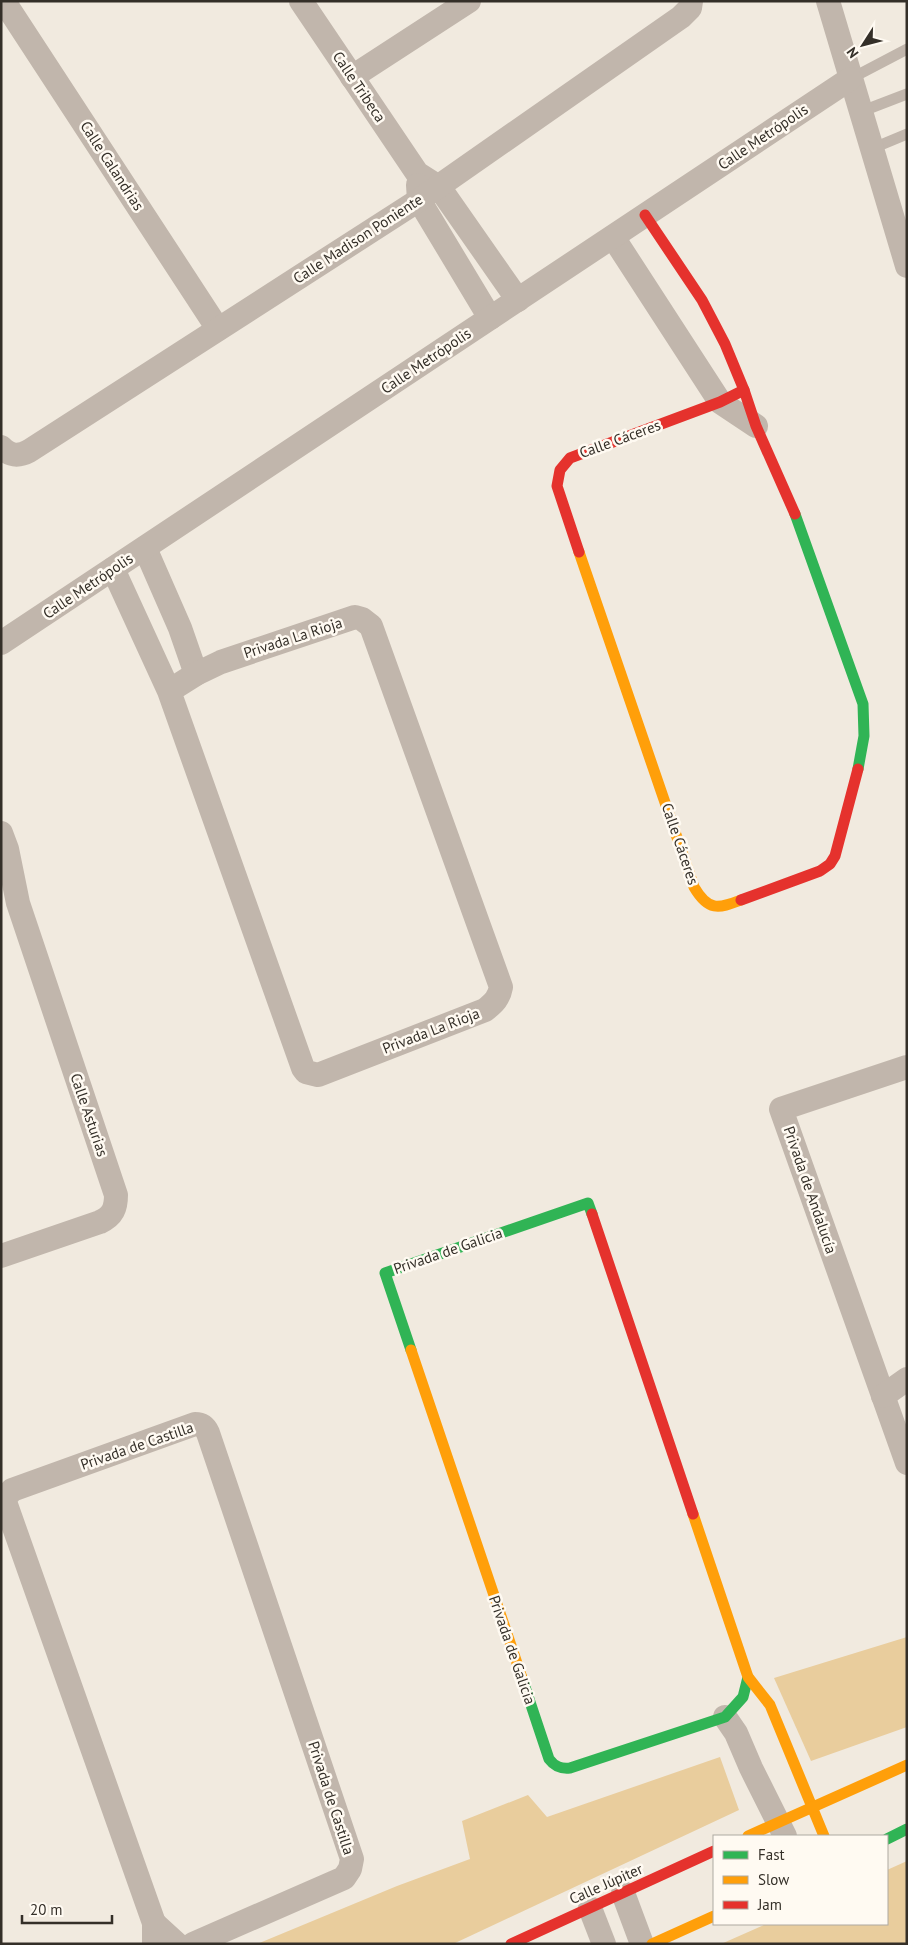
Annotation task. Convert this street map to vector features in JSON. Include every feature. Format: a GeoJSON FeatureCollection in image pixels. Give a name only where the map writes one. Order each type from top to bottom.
{"type":"FeatureCollection","features":[{"type":"Feature","properties":{"kind":"street","name":"Calle Tribeca"},"geometry":{"type":"LineString","coordinates":[[302,1],[416,173],[439,187],[518,300]]}},
{"type":"Feature","properties":{"kind":"street"},"geometry":{"type":"LineString","coordinates":[[352,77],[468,1]]}},
{"type":"Feature","properties":{"kind":"street"},"geometry":{"type":"LineString","coordinates":[[828,1],[871,149],[905,253]]}},
{"type":"Feature","properties":{"kind":"street","name":"Calle Calandrias"},"geometry":{"type":"LineString","coordinates":[[4,3],[218,329]]}},
{"type":"Feature","properties":{"kind":"street","name":"Calle Madison Poniente"},"geometry":{"type":"LineString","coordinates":[[1,447],[11,455],[21,455],[29,451],[439,187],[686,9]]}},
{"type":"Feature","properties":{"kind":"street","name":"Calle Metrópolis"},"geometry":{"type":"LineString","coordinates":[[1,643],[850,79]]}},
{"type":"Feature","properties":{"kind":"street","name":"Calle Tribeca"},"geometry":{"type":"LineString","coordinates":[[416,173],[419,200],[490,318]]}},
{"type":"Feature","properties":{"kind":"street","name":"Calle Cáceres"},"geometry":{"type":"LineString","coordinates":[[646,216],[702,300],[725,344],[744,390],[756,426],[797,519],[863,704],[864,736],[856,780],[835,856],[830,864],[820,871],[722,906],[713,906],[705,902],[694,887],[557,486],[557,476],[561,465],[570,458],[720,402],[744,390]]}},
{"type":"Feature","properties":{"kind":"street"},"geometry":{"type":"LineString","coordinates":[[614,237],[720,402],[756,426]]}},
{"type":"Feature","properties":{"kind":"street"},"geometry":{"type":"LineString","coordinates":[[145,548],[172,607],[196,674]]}},
{"type":"Feature","properties":{"kind":"street","name":"Privada La Rioja"},"geometry":{"type":"LineString","coordinates":[[113,570],[169,691],[299,1058],[306,1072],[318,1074],[485,1010],[495,1003],[500,995],[501,988],[371,626],[367,622],[355,617],[221,662],[196,674],[169,691]]}},
{"type":"Feature","properties":{"kind":"street"},"geometry":{"type":"LineString","coordinates":[[138,624],[172,607]]}},
{"type":"Feature","properties":{"kind":"street","name":"Calle Asturias"},"geometry":{"type":"LineString","coordinates":[[1,1256],[107,1219],[113,1212],[116,1204],[116,1195],[18,903],[3,845]]}},
{"type":"Feature","properties":{"kind":"street","name":"Calle Asturias"},"geometry":{"type":"LineString","coordinates":[[1,885],[18,903]]}},
{"type":"Feature","properties":{"kind":"street","name":"Privada de Andalucía"},"geometry":{"type":"LineString","coordinates":[[907,1067],[781,1109],[907,1463]]}},
{"type":"Feature","properties":{"kind":"street","name":"Privada de Galicia"},"geometry":{"type":"LineString","coordinates":[[725,1718],[570,1768],[562,1769],[553,1765],[549,1759],[385,1273],[588,1203],[748,1677],[770,1706],[824,1835]]}},
{"type":"Feature","properties":{"kind":"street"},"geometry":{"type":"LineString","coordinates":[[882,1396],[907,1379]]}},
{"type":"Feature","properties":{"kind":"street","name":"Privada de Castilla"},"geometry":{"type":"LineString","coordinates":[[177,1944],[154,1933],[4,1499],[12,1490],[195,1424],[201,1424],[206,1427],[352,1859],[350,1869],[344,1878],[193,1944]]}},
{"type":"Feature","properties":{"kind":"street"},"geometry":{"type":"LineString","coordinates":[[748,1677],[743,1697],[725,1718],[736,1733],[751,1768],[782,1829]]}},
{"type":"Feature","properties":{"kind":"street"},"geometry":{"type":"LineString","coordinates":[[753,1835],[782,1829],[811,1808],[907,1764]]}},
{"type":"Feature","properties":{"kind":"street"},"geometry":{"type":"LineString","coordinates":[[888,1838],[907,1829]]}},
{"type":"Feature","properties":{"kind":"street","name":"Calle Júpiter"},"geometry":{"type":"LineString","coordinates":[[511,1944],[713,1851]]}},
{"type":"Feature","properties":{"kind":"street"},"geometry":{"type":"LineString","coordinates":[[623,1893],[642,1944]]}},
{"type":"Feature","properties":{"kind":"street"},"geometry":{"type":"LineString","coordinates":[[590,1908],[604,1944]]}},
{"type":"Feature","properties":{"kind":"street"},"geometry":{"type":"LineString","coordinates":[[652,1944],[713,1916]]}},
{"type":"Feature","properties":{"kind":"lane"},"geometry":{"type":"LineString","coordinates":[[850,79],[907,49]]}},
{"type":"Feature","properties":{"kind":"lane"},"geometry":{"type":"LineString","coordinates":[[860,112],[907,94]]}},
{"type":"Feature","properties":{"kind":"lane"},"geometry":{"type":"LineString","coordinates":[[871,149],[907,134]]}},
{"type":"Feature","properties":{"kind":"shaded area"},"geometry":{"type":"Polygon","coordinates":[[[907,1637],[907,1727],[811,1761],[774,1678],[907,1637]]]}},
{"type":"Feature","properties":{"kind":"shaded area"},"geometry":{"type":"Polygon","coordinates":[[[720,1757],[739,1810],[453,1944],[257,1944],[397,1886],[470,1859],[462,1821],[528,1795],[547,1817],[720,1757]]]}},
{"type":"Feature","properties":{"kind":"shaded area"},"geometry":{"type":"Polygon","coordinates":[[[907,1861],[907,1944],[721,1944],[764,1925],[888,1925],[888,1870],[907,1861]]]}},
{"type":"Feature","properties":{"kind":"traffic: fast"},"geometry":{"type":"LineString","coordinates":[[795,514],[863,704],[864,736],[858,769]]}},
{"type":"Feature","properties":{"kind":"traffic: fast"},"geometry":{"type":"LineString","coordinates":[[411,1350],[385,1273],[588,1203],[592,1214]]}},
{"type":"Feature","properties":{"kind":"traffic: fast"},"geometry":{"type":"LineString","coordinates":[[522,1678],[549,1759],[556,1766],[570,1768],[725,1717],[743,1697],[748,1677]]}},
{"type":"Feature","properties":{"kind":"traffic: fast"},"geometry":{"type":"LineString","coordinates":[[888,1838],[907,1829]]}},
{"type":"Feature","properties":{"kind":"traffic: slow"},"geometry":{"type":"LineString","coordinates":[[579,552],[694,887],[704,900],[714,906],[726,905],[741,900]]}},
{"type":"Feature","properties":{"kind":"traffic: slow"},"geometry":{"type":"LineString","coordinates":[[411,1350],[522,1678]]}},
{"type":"Feature","properties":{"kind":"traffic: slow"},"geometry":{"type":"LineString","coordinates":[[693,1514],[748,1677],[770,1705],[824,1835]]}},
{"type":"Feature","properties":{"kind":"traffic: slow"},"geometry":{"type":"LineString","coordinates":[[750,1835],[907,1765]]}},
{"type":"Feature","properties":{"kind":"traffic: slow"},"geometry":{"type":"LineString","coordinates":[[652,1944],[713,1916]]}},
{"type":"Feature","properties":{"kind":"traffic: jam"},"geometry":{"type":"LineString","coordinates":[[645,215],[702,300],[725,344],[744,390],[756,426],[795,514]]}},
{"type":"Feature","properties":{"kind":"traffic: jam"},"geometry":{"type":"LineString","coordinates":[[579,552],[557,486],[560,470],[570,458],[720,402],[744,390]]}},
{"type":"Feature","properties":{"kind":"traffic: jam"},"geometry":{"type":"LineString","coordinates":[[741,900],[820,871],[830,864],[835,856],[858,769]]}},
{"type":"Feature","properties":{"kind":"traffic: jam"},"geometry":{"type":"LineString","coordinates":[[592,1214],[693,1514]]}},
{"type":"Feature","properties":{"kind":"traffic: jam"},"geometry":{"type":"LineString","coordinates":[[511,1944],[713,1851]]}}]}
